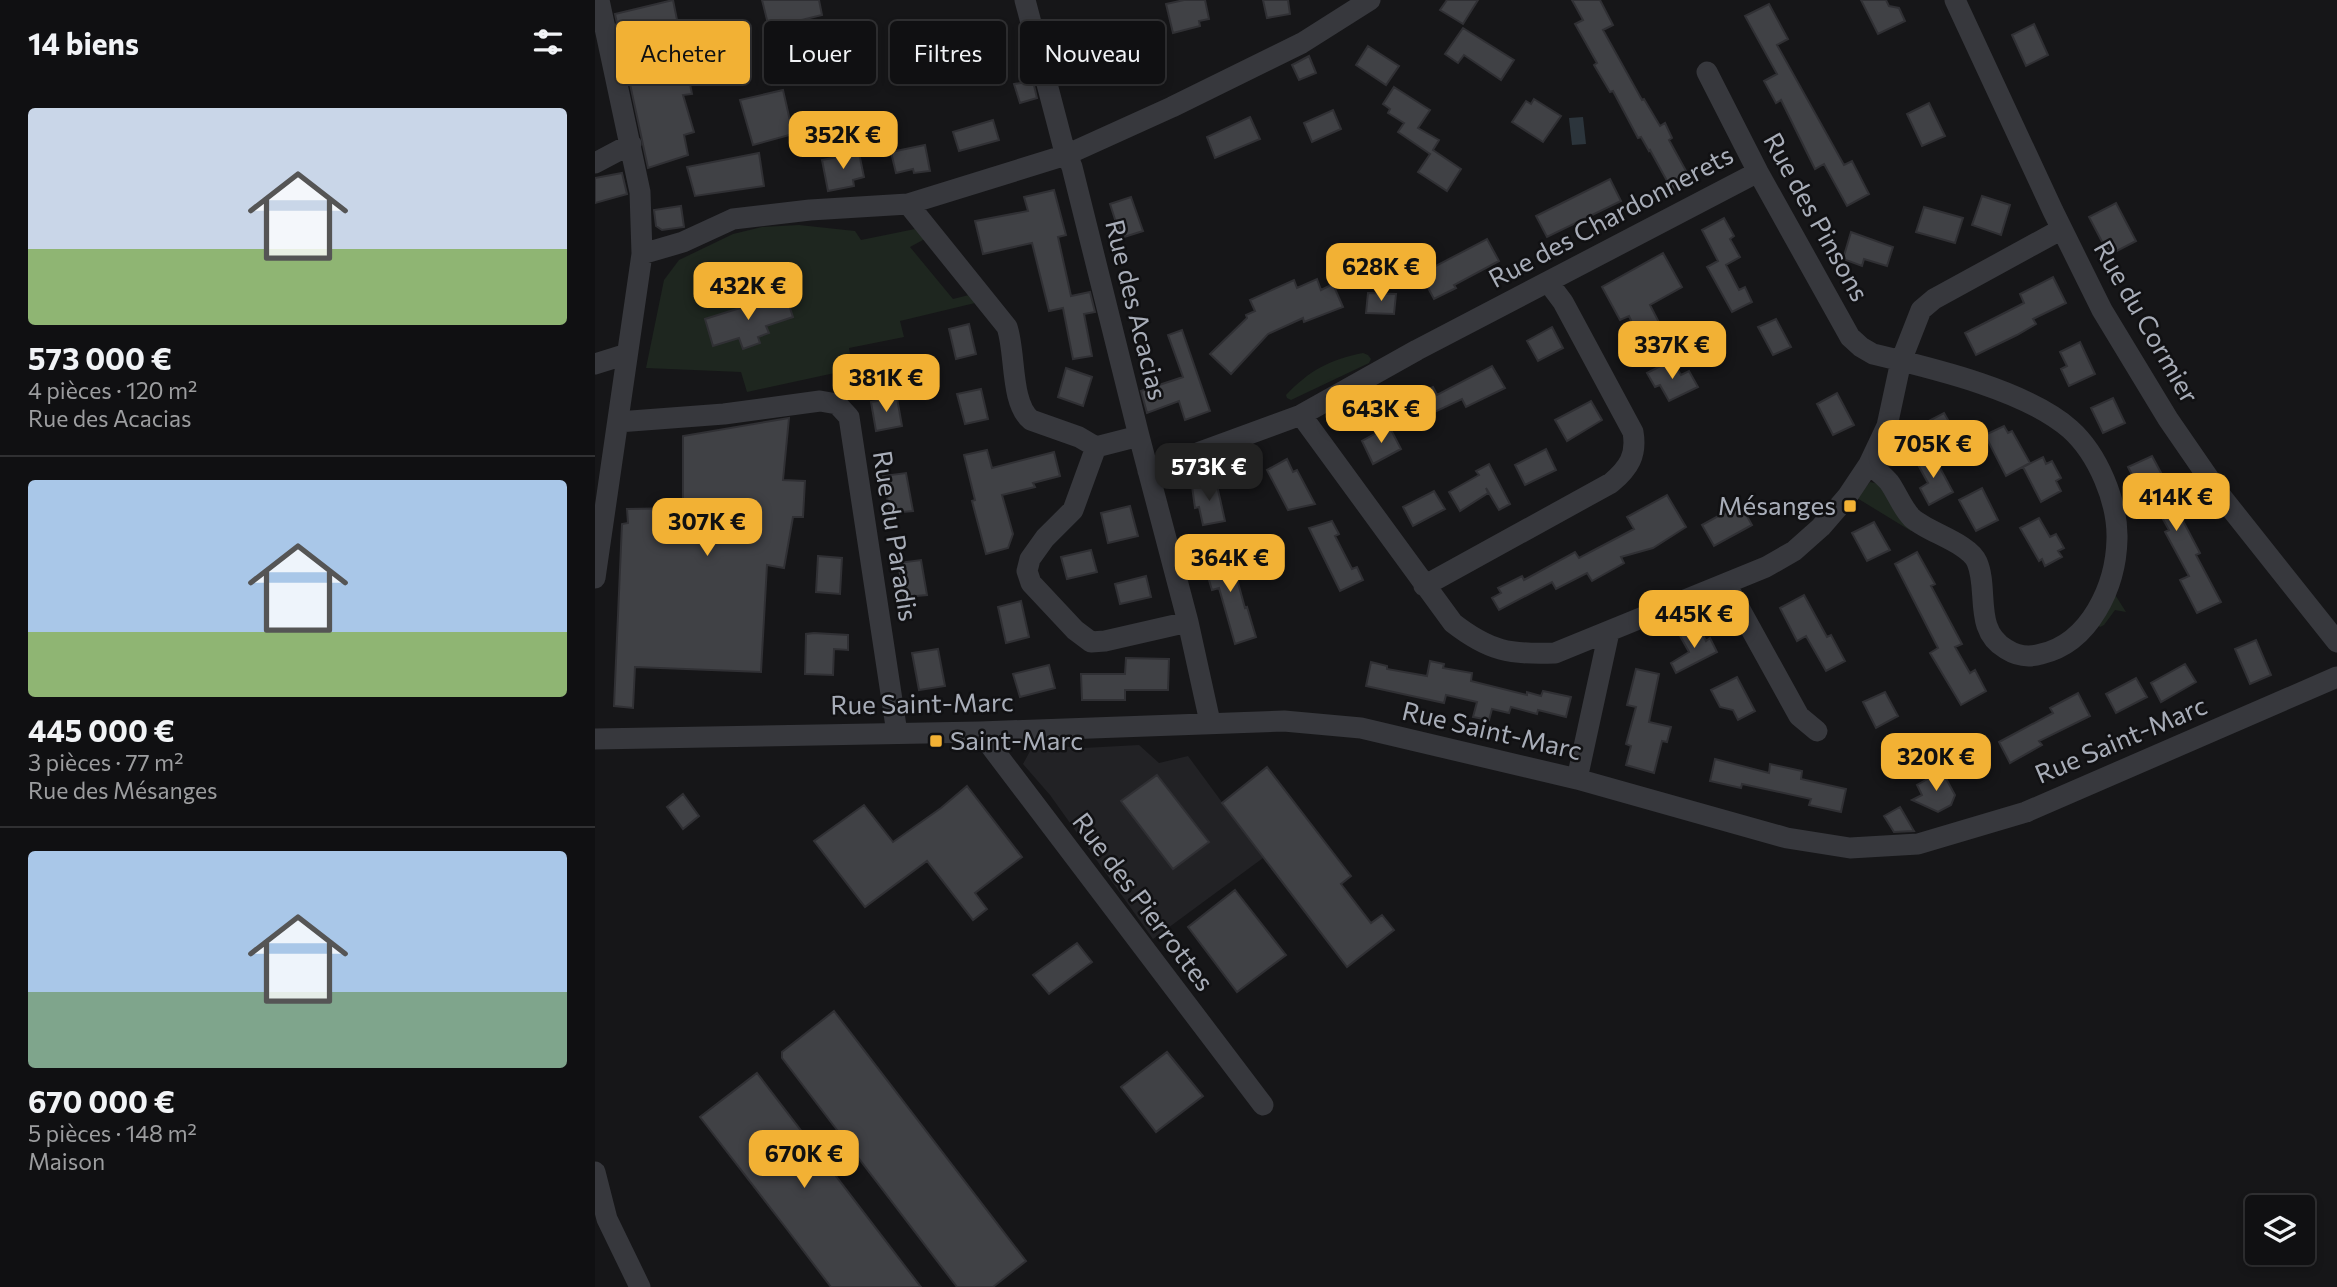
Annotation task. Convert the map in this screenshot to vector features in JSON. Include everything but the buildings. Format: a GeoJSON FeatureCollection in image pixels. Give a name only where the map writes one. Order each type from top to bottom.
{"type":"FeatureCollection","features":[{"type":"Feature","properties":{"kind":"street"},"geometry":{"type":"LineString","coordinates":[[595,578],[642,254],[640,192],[599,0]]}},
{"type":"Feature","properties":{"kind":"street","name":"Rue des Acacias"},"geometry":{"type":"LineString","coordinates":[[1025,0],[1066,155],[1072,167],[1188,622],[1210,722]]}},
{"type":"Feature","properties":{"kind":"street"},"geometry":{"type":"LineString","coordinates":[[642,254],[683,242],[733,219],[810,210],[908,204],[1066,155],[1302,43],[1370,0]]}},
{"type":"Feature","properties":{"kind":"street","name":"Rue du Cormier"},"geometry":{"type":"LineString","coordinates":[[1955,0],[2102,310],[2168,419],[2221,496],[2337,642]]}},
{"type":"Feature","properties":{"kind":"street","name":"Rue des Pinsons"},"geometry":{"type":"LineString","coordinates":[[1707,72],[1758,172],[1850,337],[1873,354],[1992,387],[2048,413],[2071,430],[2090,453],[2112,502],[2117,537],[2113,572],[2101,602],[2085,627],[2068,643],[2048,653],[2018,656],[2003,648],[1996,642],[1985,621],[1979,569],[1973,555],[1912,518],[1888,480],[1869,464]]}},
{"type":"Feature","properties":{"kind":"street"},"geometry":{"type":"LineString","coordinates":[[595,163],[631,144]]}},
{"type":"Feature","properties":{"kind":"street","name":"Rue des Chardonnerets"},"geometry":{"type":"LineString","coordinates":[[1148,471],[1301,415],[1417,350],[1758,172]]}},
{"type":"Feature","properties":{"kind":"street"},"geometry":{"type":"LineString","coordinates":[[908,204],[1007,327],[1012,341],[1020,404],[1025,415],[1031,420],[1079,437],[1095,447],[1139,436]]}},
{"type":"Feature","properties":{"kind":"street"},"geometry":{"type":"LineString","coordinates":[[1301,415],[1453,623],[1475,640],[1498,649],[1521,654],[1555,653],[1766,567],[1794,551],[1821,527],[1847,497],[1869,464],[1887,426],[1901,361],[1921,310],[1934,299],[2062,229]]}},
{"type":"Feature","properties":{"kind":"street"},"geometry":{"type":"LineString","coordinates":[[1424,586],[1611,483],[1624,472],[1633,456],[1633,432],[1563,303],[1548,282]]}},
{"type":"Feature","properties":{"kind":"street"},"geometry":{"type":"LineString","coordinates":[[595,364],[627,354]]}},
{"type":"Feature","properties":{"kind":"street","name":"Rue du Paradis"},"geometry":{"type":"LineString","coordinates":[[618,422],[724,414],[820,401],[837,404],[845,410],[849,417],[897,733]]}},
{"type":"Feature","properties":{"kind":"street"},"geometry":{"type":"LineString","coordinates":[[1095,447],[1073,510],[1045,538],[1030,559],[1027,571],[1031,583],[1075,630],[1091,642],[1188,622]]}},
{"type":"Feature","properties":{"kind":"street"},"geometry":{"type":"LineString","coordinates":[[1726,584],[1799,716],[1817,731]]}},
{"type":"Feature","properties":{"kind":"street"},"geometry":{"type":"LineString","coordinates":[[1577,779],[1609,632]]}},
{"type":"Feature","properties":{"kind":"street","name":"Rue Saint-Marc"},"geometry":{"type":"LineString","coordinates":[[595,739],[980,732],[1210,722],[1284,722],[1361,728],[1577,779],[1787,838],[1850,848],[1918,844],[2026,813],[2337,677]]}},
{"type":"Feature","properties":{"kind":"street","name":"Rue des Pierrottes"},"geometry":{"type":"LineString","coordinates":[[980,732],[1263,1105]]}},
{"type":"Feature","properties":{"kind":"street"},"geometry":{"type":"LineString","coordinates":[[595,1172],[607,1219],[640,1287]]}},
{"type":"Feature","properties":{"kind":"shaded area"},"geometry":{"type":"Polygon","coordinates":[[[1583,117],[1586,144],[1572,145],[1569,118],[1583,117]]]}},
{"type":"Feature","properties":{"kind":"shaded area"},"geometry":{"type":"Polygon","coordinates":[[[799,225],[855,231],[861,240],[915,229],[932,235],[910,247],[953,299],[969,295],[975,303],[900,321],[904,337],[849,348],[853,369],[747,392],[741,372],[646,368],[664,280],[679,260],[733,234],[762,227],[799,225]]]}},
{"type":"Feature","properties":{"kind":"shaded area"},"geometry":{"type":"Polygon","coordinates":[[[1363,353],[1371,359],[1369,363],[1291,400],[1287,398],[1286,395],[1295,386],[1321,367],[1363,353]]]}},
{"type":"Feature","properties":{"kind":"shaded area"},"geometry":{"type":"Polygon","coordinates":[[[1870,482],[1879,484],[1912,527],[1911,531],[1857,498],[1870,482]]]}},
{"type":"Feature","properties":{"kind":"shaded area"},"geometry":{"type":"Polygon","coordinates":[[[2114,593],[2126,612],[2115,610],[2100,627],[2097,624],[2114,593]]]}},
{"type":"Feature","properties":{"kind":"shaded area"},"geometry":{"type":"Polygon","coordinates":[[[1034,744],[1083,748],[1139,745],[1159,763],[1188,756],[1263,858],[1153,939],[1050,795],[1023,764],[1034,744]]]}},
{"type":"Feature","properties":{"kind":"place","name":"Mésanges"},"geometry":{"type":"Point","coordinates":[1850,506]}},
{"type":"Feature","properties":{"kind":"place","name":"Saint-Marc"},"geometry":{"type":"Point","coordinates":[936,741]}}]}
